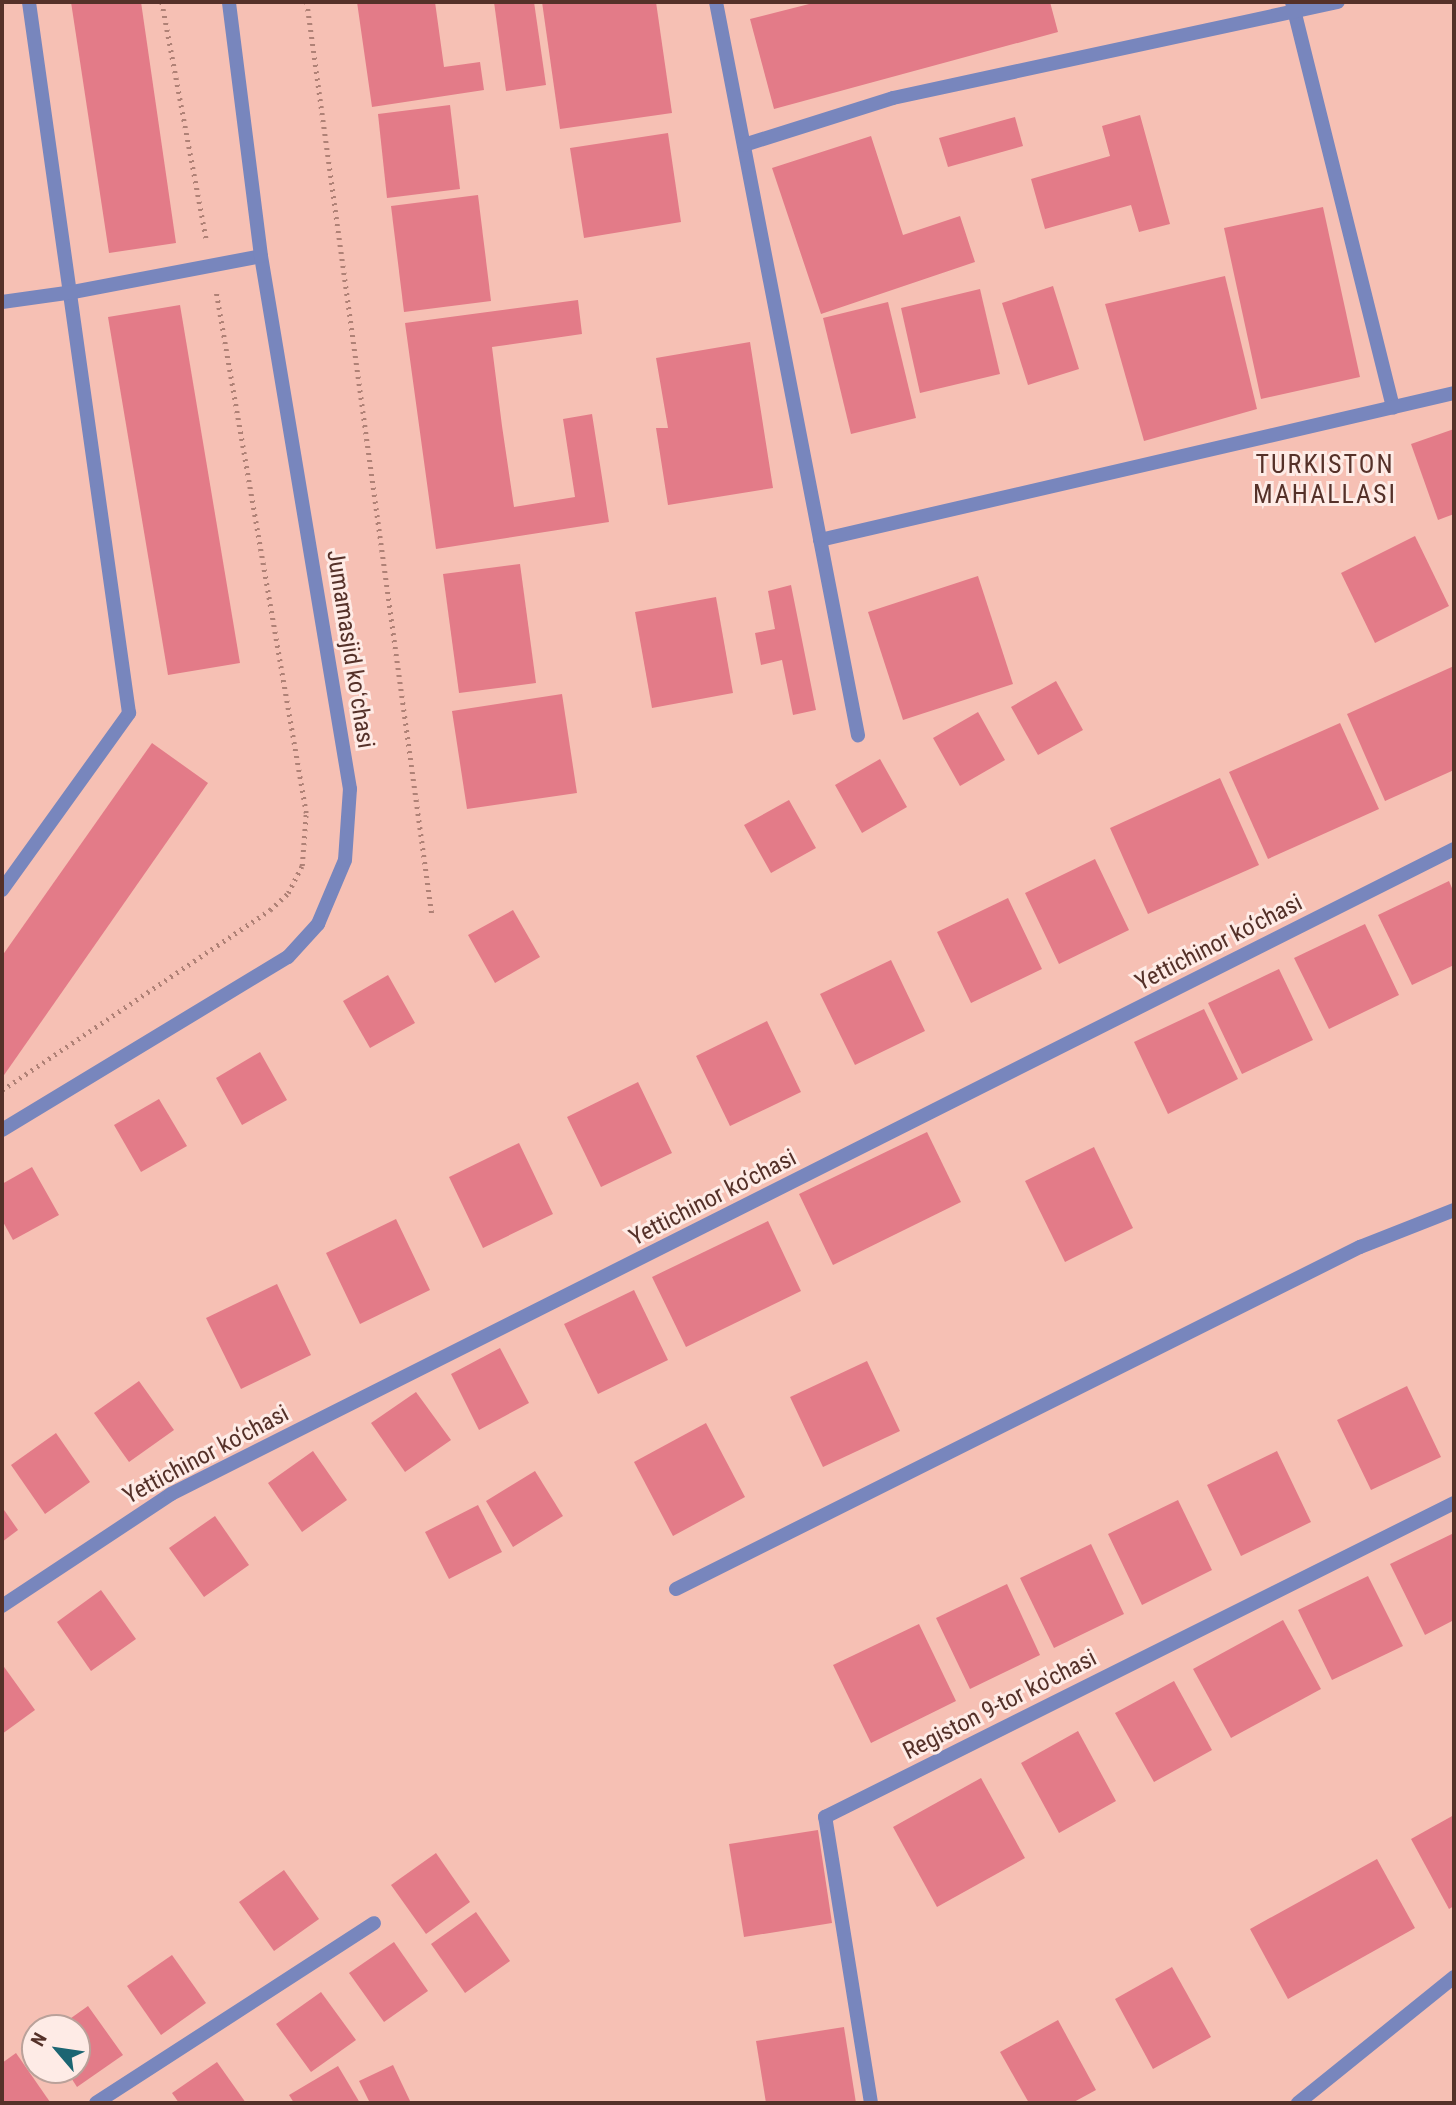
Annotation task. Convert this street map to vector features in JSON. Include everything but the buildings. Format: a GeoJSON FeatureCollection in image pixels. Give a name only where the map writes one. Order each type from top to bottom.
{"type":"FeatureCollection","features":[{"type":"Feature","properties":{"kind":"street"},"geometry":{"type":"LineString","coordinates":[[2,890],[129,713],[73,292],[29,2]]}},
{"type":"Feature","properties":{"kind":"street","name":"Jumamasjid koʻchasi"},"geometry":{"type":"LineString","coordinates":[[2,1130],[288,957],[318,924],[345,860],[350,789],[261,256],[229,2]]}},
{"type":"Feature","properties":{"kind":"street"},"geometry":{"type":"LineString","coordinates":[[716,2],[858,735]]}},
{"type":"Feature","properties":{"kind":"street"},"geometry":{"type":"LineString","coordinates":[[744,145],[893,98],[1294,7],[1338,2]]}},
{"type":"Feature","properties":{"kind":"street"},"geometry":{"type":"LineString","coordinates":[[1294,7],[1393,408]]}},
{"type":"Feature","properties":{"kind":"street"},"geometry":{"type":"LineString","coordinates":[[2,302],[73,292],[261,256]]}},
{"type":"Feature","properties":{"kind":"street"},"geometry":{"type":"LineString","coordinates":[[820,540],[1454,393]]}},
{"type":"Feature","properties":{"kind":"street","name":"Yettichinor ko‘chasi"},"geometry":{"type":"LineString","coordinates":[[2,1606],[171,1494],[1454,849]]}},
{"type":"Feature","properties":{"kind":"street"},"geometry":{"type":"LineString","coordinates":[[676,1589],[1360,1247],[1454,1210]]}},
{"type":"Feature","properties":{"kind":"street","name":"Registon 9-tor ko'chasi"},"geometry":{"type":"LineString","coordinates":[[871,2103],[825,1817],[1454,1503]]}},
{"type":"Feature","properties":{"kind":"street"},"geometry":{"type":"LineString","coordinates":[[96,2103],[374,1923]]}},
{"type":"Feature","properties":{"kind":"street"},"geometry":{"type":"LineString","coordinates":[[1298,2103],[1454,1976]]}},
{"type":"Feature","properties":{"kind":"path"},"geometry":{"type":"LineString","coordinates":[[2,1090],[270,909],[288,892],[302,866],[306,813],[212,266],[162,2]]}},
{"type":"Feature","properties":{"kind":"path"},"geometry":{"type":"LineString","coordinates":[[307,2],[432,914]]}},
{"type":"Feature","properties":{"kind":"district","name":"TURKISTON MAHALLASI"},"geometry":{"type":"Point","coordinates":[1325,480]}}]}
